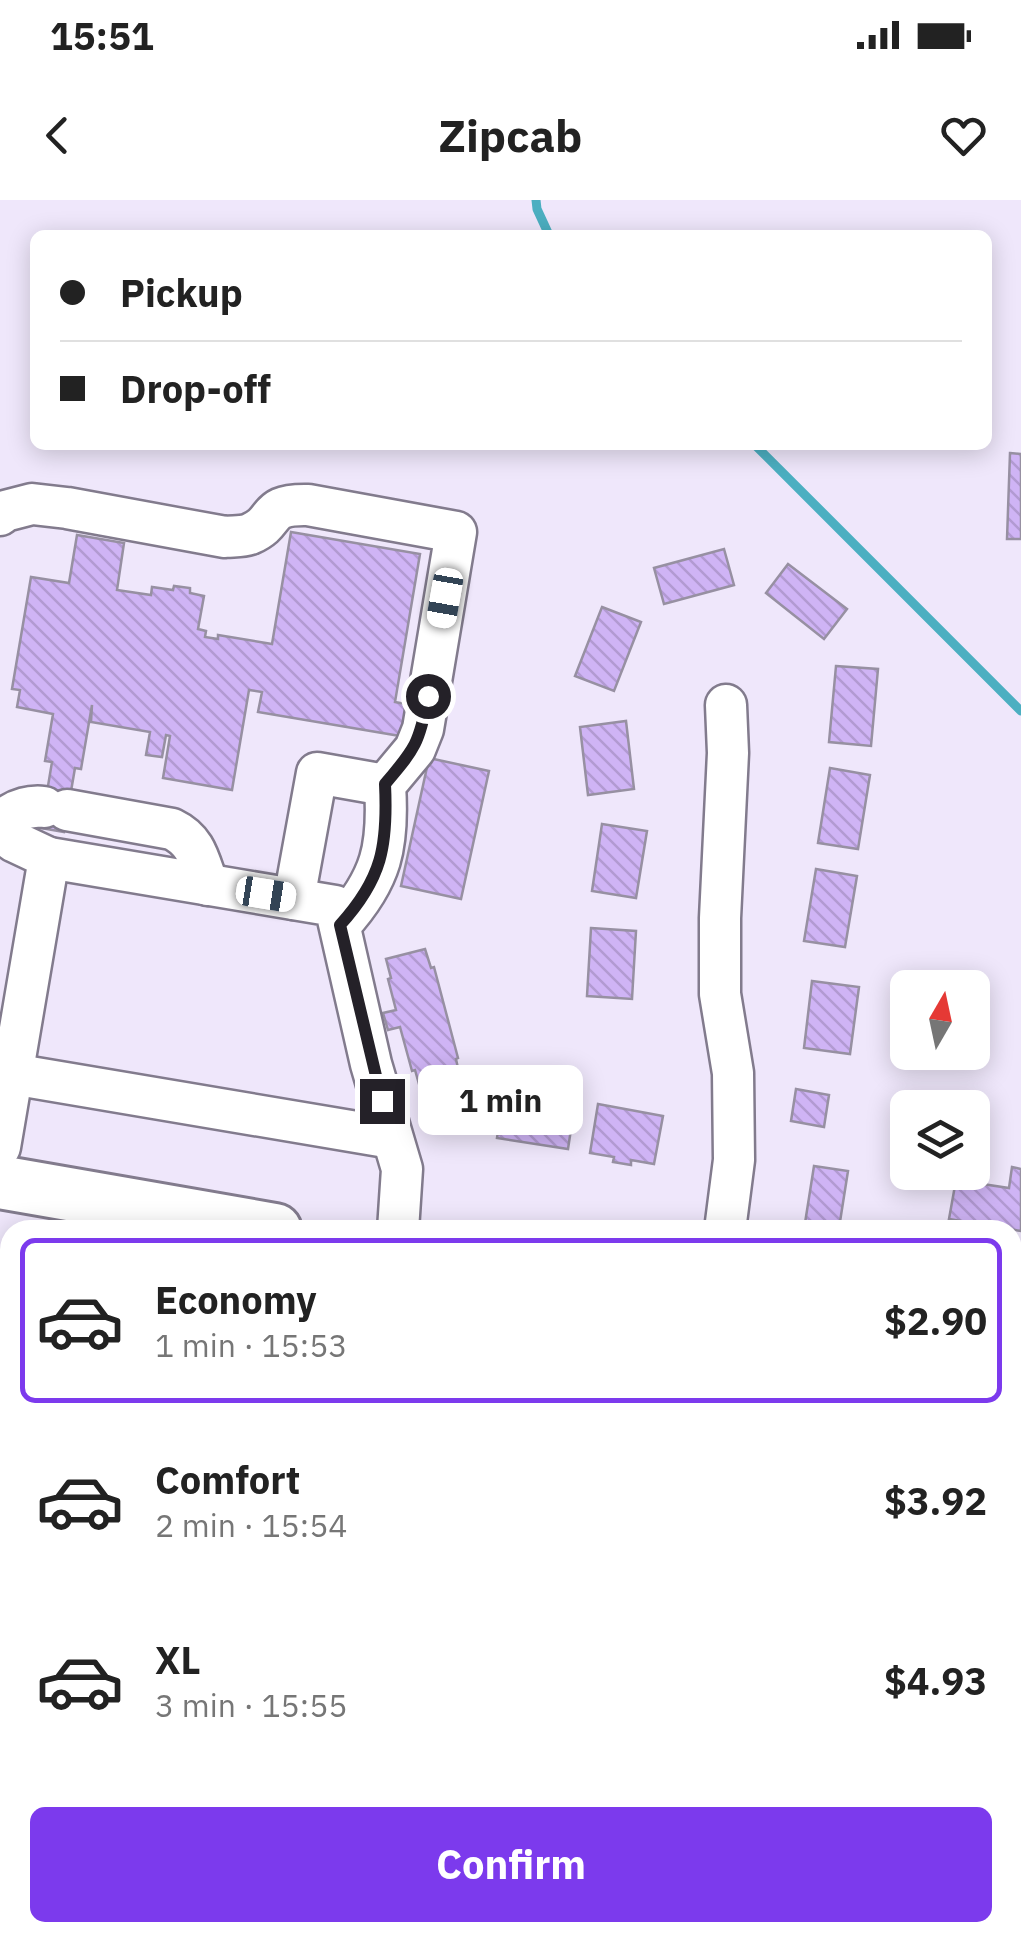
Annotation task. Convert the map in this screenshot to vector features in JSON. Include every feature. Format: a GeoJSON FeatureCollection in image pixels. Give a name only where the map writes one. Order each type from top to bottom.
{"type":"FeatureCollection","features":[{"type":"Feature","properties":{"kind":"main road"},"geometry":{"type":"LineString","coordinates":[[0,1182],[214,1220]]}},
{"type":"Feature","properties":{"kind":"street"},"geometry":{"type":"LineString","coordinates":[[0,514],[32,504],[224,537],[248,535],[287,504],[456,532],[422,729],[414,749],[385,784],[387,822],[380,864],[358,906],[340,925]]}},
{"type":"Feature","properties":{"kind":"street"},"geometry":{"type":"LineString","coordinates":[[725,1220],[734,1160],[733,1073],[720,994],[726,705]]}},
{"type":"Feature","properties":{"kind":"street"},"geometry":{"type":"LineString","coordinates":[[294,899],[317,773],[385,784]]}},
{"type":"Feature","properties":{"kind":"street"},"geometry":{"type":"LineString","coordinates":[[0,822],[27,807],[56,808],[172,829],[192,843],[208,885]]}},
{"type":"Feature","properties":{"kind":"street"},"geometry":{"type":"LineString","coordinates":[[0,832],[49,858],[335,906],[371,1064],[402,1169],[399,1220]]}},
{"type":"Feature","properties":{"kind":"street"},"geometry":{"type":"LineString","coordinates":[[0,1147],[13,997],[49,858]]}},
{"type":"Feature","properties":{"kind":"street"},"geometry":{"type":"LineString","coordinates":[[6,1073],[392,1138]]}},
{"type":"Feature","properties":{"kind":"building"},"geometry":{"type":"Polygon","coordinates":[[[1010,453],[1021,454],[1021,539],[1007,539],[1010,453]]]}},
{"type":"Feature","properties":{"kind":"building"},"geometry":{"type":"Polygon","coordinates":[[[291,532],[420,554],[395,702],[411,705],[406,737],[258,712],[262,692],[249,690],[232,790],[163,778],[170,736],[166,735],[162,757],[146,755],[150,732],[91,722],[92,705],[81,769],[75,768],[64,832],[41,828],[52,762],[45,761],[53,714],[17,707],[20,690],[12,689],[31,577],[69,583],[77,535],[124,543],[117,590],[151,595],[152,587],[190,588],[190,593],[204,596],[198,629],[206,631],[205,637],[218,639],[218,635],[272,644],[291,532]]]}},
{"type":"Feature","properties":{"kind":"building"},"geometry":{"type":"Polygon","coordinates":[[[724,549],[734,585],[664,604],[654,568],[724,549]]]}},
{"type":"Feature","properties":{"kind":"building"},"geometry":{"type":"Polygon","coordinates":[[[788,564],[847,609],[824,639],[766,593],[788,564]]]}},
{"type":"Feature","properties":{"kind":"building"},"geometry":{"type":"Polygon","coordinates":[[[602,607],[641,622],[614,691],[575,676],[602,607]]]}},
{"type":"Feature","properties":{"kind":"building"},"geometry":{"type":"Polygon","coordinates":[[[836,666],[878,669],[871,746],[829,742],[836,666]]]}},
{"type":"Feature","properties":{"kind":"building"},"geometry":{"type":"Polygon","coordinates":[[[626,721],[634,789],[588,795],[580,727],[626,721]]]}},
{"type":"Feature","properties":{"kind":"building"},"geometry":{"type":"Polygon","coordinates":[[[429,758],[489,771],[461,899],[401,886],[429,758]]]}},
{"type":"Feature","properties":{"kind":"building"},"geometry":{"type":"Polygon","coordinates":[[[830,768],[870,775],[858,849],[818,843],[830,768]]]}},
{"type":"Feature","properties":{"kind":"building"},"geometry":{"type":"Polygon","coordinates":[[[602,824],[647,831],[636,898],[592,891],[602,824]]]}},
{"type":"Feature","properties":{"kind":"building"},"geometry":{"type":"Polygon","coordinates":[[[816,869],[857,876],[845,947],[804,941],[816,869]]]}},
{"type":"Feature","properties":{"kind":"building"},"geometry":{"type":"Polygon","coordinates":[[[591,928],[636,931],[632,999],[587,996],[591,928]]]}},
{"type":"Feature","properties":{"kind":"building"},"geometry":{"type":"Polygon","coordinates":[[[425,949],[431,968],[434,967],[459,1073],[419,1084],[400,1027],[388,1030],[383,1013],[396,1010],[386,959],[425,949]]]}},
{"type":"Feature","properties":{"kind":"building"},"geometry":{"type":"Polygon","coordinates":[[[812,981],[859,987],[850,1054],[804,1048],[812,981]]]}},
{"type":"Feature","properties":{"kind":"building"},"geometry":{"type":"Polygon","coordinates":[[[796,1089],[829,1095],[824,1127],[791,1121],[796,1089]]]}},
{"type":"Feature","properties":{"kind":"building"},"geometry":{"type":"Polygon","coordinates":[[[504,1092],[575,1103],[568,1149],[497,1138],[504,1092]]]}},
{"type":"Feature","properties":{"kind":"building"},"geometry":{"type":"Polygon","coordinates":[[[598,1104],[663,1116],[654,1164],[613,1162],[614,1157],[590,1153],[598,1104]]]}},
{"type":"Feature","properties":{"kind":"building"},"geometry":{"type":"Polygon","coordinates":[[[814,1166],[848,1171],[840,1220],[805,1220],[814,1166]]]}},
{"type":"Feature","properties":{"kind":"building"},"geometry":{"type":"Polygon","coordinates":[[[1012,1167],[1021,1169],[1021,1220],[949,1219],[954,1190],[990,1190],[990,1185],[1009,1188],[1012,1167]]]}},
{"type":"Feature","properties":{"kind":"waterway"},"geometry":{"type":"LineString","coordinates":[[536,200],[547,230]]}},
{"type":"Feature","properties":{"kind":"waterway"},"geometry":{"type":"LineString","coordinates":[[760,450],[1021,711]]}},
{"type":"Feature","properties":{"kind":"route"},"geometry":{"type":"LineString","coordinates":[[382,1101],[340,925],[358,906],[380,864],[387,822],[385,784],[414,749],[428,696]]}}]}
